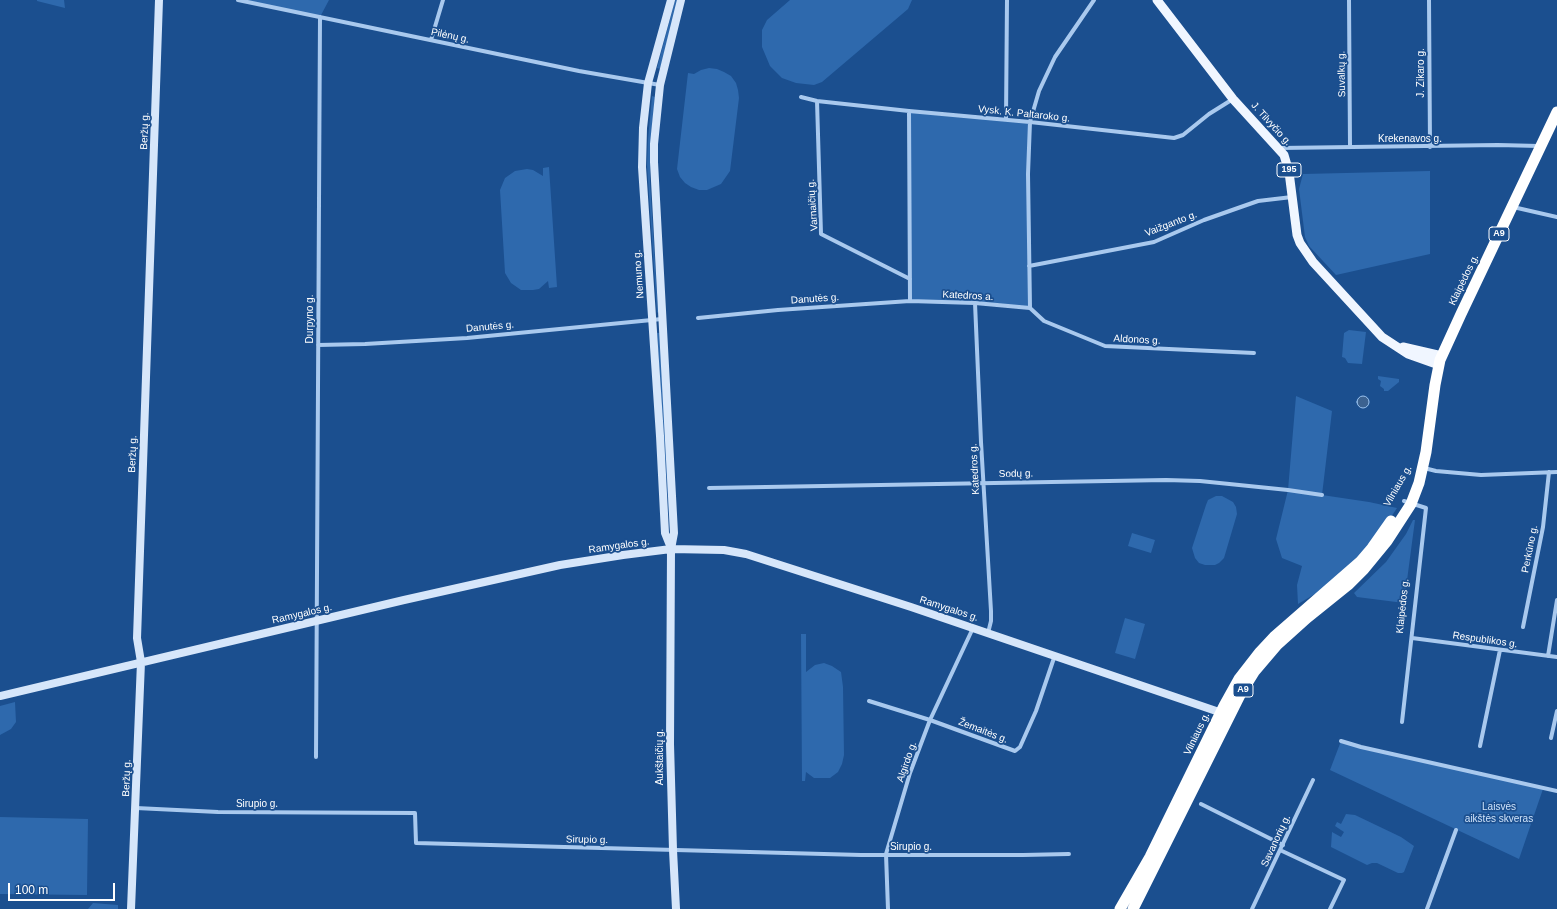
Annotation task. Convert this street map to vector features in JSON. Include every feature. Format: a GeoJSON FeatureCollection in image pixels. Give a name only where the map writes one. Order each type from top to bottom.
{"type":"FeatureCollection","features":[{"type":"Feature","properties":{"kind":"highway","name":"Klaipėdos g."},"geometry":{"type":"LineString","coordinates":[[1422,468],[1440,361],[1556,116]]}},
{"type":"Feature","properties":{"kind":"highway","name":"Vilniaus g."},"geometry":{"type":"LineString","coordinates":[[1120,909],[1150,857],[1225,714],[1262,662],[1282,642],[1348,585],[1384,545],[1407,502],[1422,468]]}},
{"type":"Feature","properties":{"kind":"highway","name":"Vilniaus g."},"geometry":{"type":"LineString","coordinates":[[1133,909],[1225,714]]}},
{"type":"Feature","properties":{"kind":"main road","name":"Beržų g."},"geometry":{"type":"LineString","coordinates":[[131,909],[141,662],[137,638],[159,0]]}},
{"type":"Feature","properties":{"kind":"main road","name":"Nemuno g."},"geometry":{"type":"LineString","coordinates":[[671,0],[648,83],[643,128],[642,166],[665,534],[671,549]]}},
{"type":"Feature","properties":{"kind":"main road","name":"Nemuno g."},"geometry":{"type":"LineString","coordinates":[[671,604],[671,549],[674,533],[673,505],[654,174],[654,144],[660,85],[681,0]]}},
{"type":"Feature","properties":{"kind":"main road","name":"J. Tilvyčio g."},"geometry":{"type":"LineString","coordinates":[[1158,0],[1233,99],[1284,155],[1288,164],[1297,235],[1304,250],[1332,285],[1382,337],[1397,347],[1424,351],[1440,361]]}},
{"type":"Feature","properties":{"kind":"main road","name":"Ramygalos g."},"geometry":{"type":"LineString","coordinates":[[0,696],[318,620],[560,565],[671,549],[724,550],[746,554],[974,628],[1225,714]]}},
{"type":"Feature","properties":{"kind":"main road","name":"Aukštaičių g."},"geometry":{"type":"LineString","coordinates":[[671,604],[670,750],[672,850],[676,909]]}},
{"type":"Feature","properties":{"kind":"street","name":"Pilėnų g."},"geometry":{"type":"LineString","coordinates":[[238,0],[579,70],[660,85]]}},
{"type":"Feature","properties":{"kind":"street"},"geometry":{"type":"LineString","coordinates":[[431,40],[443,0]]}},
{"type":"Feature","properties":{"kind":"street"},"geometry":{"type":"LineString","coordinates":[[1006,120],[1007,0]]}},
{"type":"Feature","properties":{"kind":"street"},"geometry":{"type":"LineString","coordinates":[[1030,308],[1028,174],[1030,122],[1039,91],[1055,57],[1094,0]]}},
{"type":"Feature","properties":{"kind":"street","name":"Suvalkų g."},"geometry":{"type":"LineString","coordinates":[[1349,0],[1350,147]]}},
{"type":"Feature","properties":{"kind":"street","name":"J. Zikaro g."},"geometry":{"type":"LineString","coordinates":[[1429,0],[1430,147]]}},
{"type":"Feature","properties":{"kind":"street","name":"Durpyno g."},"geometry":{"type":"LineString","coordinates":[[316,757],[318,620],[320,17]]}},
{"type":"Feature","properties":{"kind":"street","name":"Vysk. K. Paltaroko g."},"geometry":{"type":"LineString","coordinates":[[801,97],[817,101],[1174,138],[1183,135],[1209,114],[1233,99]]}},
{"type":"Feature","properties":{"kind":"street","name":"Varnaičių g."},"geometry":{"type":"LineString","coordinates":[[817,101],[820,234],[910,279]]}},
{"type":"Feature","properties":{"kind":"street"},"geometry":{"type":"LineString","coordinates":[[909,111],[910,301]]}},
{"type":"Feature","properties":{"kind":"street","name":"Krekenavos g."},"geometry":{"type":"LineString","coordinates":[[1279,148],[1498,145],[1541,146]]}},
{"type":"Feature","properties":{"kind":"street","name":"Vaižganto g."},"geometry":{"type":"LineString","coordinates":[[1029,266],[1154,242],[1204,220],[1251,203],[1292,196]]}},
{"type":"Feature","properties":{"kind":"street"},"geometry":{"type":"LineString","coordinates":[[1512,207],[1557,217]]}},
{"type":"Feature","properties":{"kind":"street","name":"Danutės g."},"geometry":{"type":"LineString","coordinates":[[698,318],[778,310],[910,301]]}},
{"type":"Feature","properties":{"kind":"street","name":"Katedros a."},"geometry":{"type":"LineString","coordinates":[[910,301],[975,303],[1030,308]]}},
{"type":"Feature","properties":{"kind":"street","name":"Katedros g."},"geometry":{"type":"LineString","coordinates":[[975,303],[983,482],[991,611],[991,621],[988,633]]}},
{"type":"Feature","properties":{"kind":"street","name":"Aldonos g."},"geometry":{"type":"LineString","coordinates":[[1030,308],[1044,321],[1105,346],[1254,353]]}},
{"type":"Feature","properties":{"kind":"street","name":"Danutės g."},"geometry":{"type":"LineString","coordinates":[[318,345],[468,338],[663,319]]}},
{"type":"Feature","properties":{"kind":"street"},"geometry":{"type":"LineString","coordinates":[[1422,468],[1436,471],[1481,475],[1557,472]]}},
{"type":"Feature","properties":{"kind":"street","name":"Perkūno g."},"geometry":{"type":"LineString","coordinates":[[1523,627],[1543,527],[1549,472]]}},
{"type":"Feature","properties":{"kind":"street","name":"Sodų g."},"geometry":{"type":"LineString","coordinates":[[709,488],[983,482],[1200,481],[1322,495]]}},
{"type":"Feature","properties":{"kind":"street","name":"Klaipėdos g."},"geometry":{"type":"LineString","coordinates":[[1402,722],[1426,508],[1407,502]]}},
{"type":"Feature","properties":{"kind":"street"},"geometry":{"type":"LineString","coordinates":[[1548,656],[1557,600]]}},
{"type":"Feature","properties":{"kind":"street","name":"Algirdo g."},"geometry":{"type":"LineString","coordinates":[[888,909],[886,854],[910,773],[930,720],[974,628]]}},
{"type":"Feature","properties":{"kind":"street","name":"Respublikos g."},"geometry":{"type":"LineString","coordinates":[[1412,638],[1557,657]]}},
{"type":"Feature","properties":{"kind":"street"},"geometry":{"type":"LineString","coordinates":[[1480,746],[1500,650]]}},
{"type":"Feature","properties":{"kind":"street","name":"Žemaitės g."},"geometry":{"type":"LineString","coordinates":[[869,701],[930,720],[1012,751],[1018,750],[1036,711],[1055,656]]}},
{"type":"Feature","properties":{"kind":"street"},"geometry":{"type":"LineString","coordinates":[[1551,738],[1557,711]]}},
{"type":"Feature","properties":{"kind":"street"},"geometry":{"type":"LineString","coordinates":[[1341,741],[1557,791]]}},
{"type":"Feature","properties":{"kind":"street","name":"Savanorių g."},"geometry":{"type":"LineString","coordinates":[[1252,909],[1313,780]]}},
{"type":"Feature","properties":{"kind":"street"},"geometry":{"type":"LineString","coordinates":[[1201,804],[1283,845]]}},
{"type":"Feature","properties":{"kind":"street","name":"Sirupio g."},"geometry":{"type":"LineString","coordinates":[[136,808],[218,812],[415,812],[416,843],[886,854],[1069,854]]}},
{"type":"Feature","properties":{"kind":"street"},"geometry":{"type":"LineString","coordinates":[[1427,909],[1456,830]]}},
{"type":"Feature","properties":{"kind":"street"},"geometry":{"type":"LineString","coordinates":[[1280,850],[1344,880],[1330,909]]}},
{"type":"Feature","properties":{"kind":"green space"},"geometry":{"type":"Polygon","coordinates":[[[64,0],[65,8],[37,1],[64,0]]]}},
{"type":"Feature","properties":{"kind":"green space"},"geometry":{"type":"Polygon","coordinates":[[[238,0],[329,0],[320,17],[238,0]]]}},
{"type":"Feature","properties":{"kind":"green space"},"geometry":{"type":"Polygon","coordinates":[[[675,0],[678,0],[660,69],[657,68],[675,0]]]}},
{"type":"Feature","properties":{"kind":"green space"},"geometry":{"type":"Polygon","coordinates":[[[790,0],[912,0],[908,9],[822,82],[814,85],[796,83],[782,78],[770,66],[762,47],[762,30],[767,20],[790,0]]]}},
{"type":"Feature","properties":{"kind":"green space"},"geometry":{"type":"Polygon","coordinates":[[[709,68],[717,69],[731,76],[736,83],[739,98],[730,171],[721,184],[707,190],[699,190],[685,183],[680,177],[677,169],[688,73],[694,74],[709,68]]]}},
{"type":"Feature","properties":{"kind":"green space"},"geometry":{"type":"Polygon","coordinates":[[[652,96],[655,97],[650,151],[650,181],[657,313],[647,165],[652,96]]]}},
{"type":"Feature","properties":{"kind":"green space"},"geometry":{"type":"Polygon","coordinates":[[[909,111],[1030,122],[1030,308],[975,303],[910,301],[909,111]]]}},
{"type":"Feature","properties":{"kind":"green space"},"geometry":{"type":"Polygon","coordinates":[[[549,167],[557,287],[549,288],[548,281],[539,289],[521,290],[511,283],[505,273],[500,190],[505,178],[515,171],[527,169],[533,170],[543,176],[543,168],[549,167]]]}},
{"type":"Feature","properties":{"kind":"green space"},"geometry":{"type":"Polygon","coordinates":[[[1430,171],[1430,254],[1336,275],[1309,246],[1305,237],[1299,189],[1303,174],[1430,171]]]}},
{"type":"Feature","properties":{"kind":"green space"},"geometry":{"type":"Polygon","coordinates":[[[1349,330],[1366,332],[1362,364],[1348,363],[1345,358],[1342,357],[1344,333],[1349,330]]]}},
{"type":"Feature","properties":{"kind":"green space"},"geometry":{"type":"Polygon","coordinates":[[[657,333],[660,333],[673,532],[670,533],[657,333]]]}},
{"type":"Feature","properties":{"kind":"green space"},"geometry":{"type":"Polygon","coordinates":[[[1378,376],[1399,379],[1399,382],[1388,391],[1384,391],[1384,389],[1380,386],[1381,381],[1378,379],[1378,376]]]}},
{"type":"Feature","properties":{"kind":"green space"},"geometry":{"type":"Polygon","coordinates":[[[1296,396],[1332,411],[1322,495],[1397,508],[1364,551],[1320,591],[1298,604],[1297,585],[1302,566],[1282,558],[1276,539],[1288,490],[1296,396]]]}},
{"type":"Feature","properties":{"kind":"green space"},"geometry":{"type":"Polygon","coordinates":[[[1216,496],[1222,496],[1233,502],[1236,507],[1237,514],[1224,558],[1215,565],[1205,565],[1199,563],[1195,558],[1192,548],[1208,500],[1216,496]]]}},
{"type":"Feature","properties":{"kind":"green space"},"geometry":{"type":"Polygon","coordinates":[[[1413,520],[1415,520],[1404,603],[1357,597],[1354,593],[1386,562],[1406,534],[1413,520]]]}},
{"type":"Feature","properties":{"kind":"green space"},"geometry":{"type":"Polygon","coordinates":[[[1132,533],[1155,540],[1151,553],[1128,546],[1132,533]]]}},
{"type":"Feature","properties":{"kind":"green space"},"geometry":{"type":"Polygon","coordinates":[[[1125,618],[1145,624],[1135,659],[1115,653],[1125,618]]]}},
{"type":"Feature","properties":{"kind":"green space"},"geometry":{"type":"Polygon","coordinates":[[[801,634],[806,634],[806,672],[815,665],[824,663],[832,666],[841,672],[843,687],[844,755],[842,764],[838,772],[830,778],[814,778],[806,772],[805,781],[802,781],[801,634]]]}},
{"type":"Feature","properties":{"kind":"green space"},"geometry":{"type":"Polygon","coordinates":[[[15,702],[16,722],[11,729],[0,735],[0,706],[15,702]]]}},
{"type":"Feature","properties":{"kind":"green space","name":"Laisvės aikštės skveras"},"geometry":{"type":"Polygon","coordinates":[[[1341,741],[1543,789],[1519,859],[1330,770],[1341,741]]]}},
{"type":"Feature","properties":{"kind":"green space"},"geometry":{"type":"Polygon","coordinates":[[[1346,814],[1355,815],[1401,837],[1414,846],[1404,872],[1398,873],[1377,863],[1367,865],[1331,847],[1332,832],[1341,837],[1344,832],[1335,826],[1337,822],[1341,824],[1346,814]]]}},
{"type":"Feature","properties":{"kind":"green space"},"geometry":{"type":"Polygon","coordinates":[[[0,817],[88,819],[87,895],[0,894],[0,817]]]}},
{"type":"Feature","properties":{"kind":"green space"},"geometry":{"type":"Polygon","coordinates":[[[93,903],[118,905],[118,909],[88,909],[93,903]]]}},
{"type":"Feature","properties":{"kind":"shaded area"},"geometry":{"type":"Polygon","coordinates":[[[1365,396],[1368,397],[1368,407],[1361,408],[1358,407],[1357,400],[1358,397],[1365,396]]]}}]}
